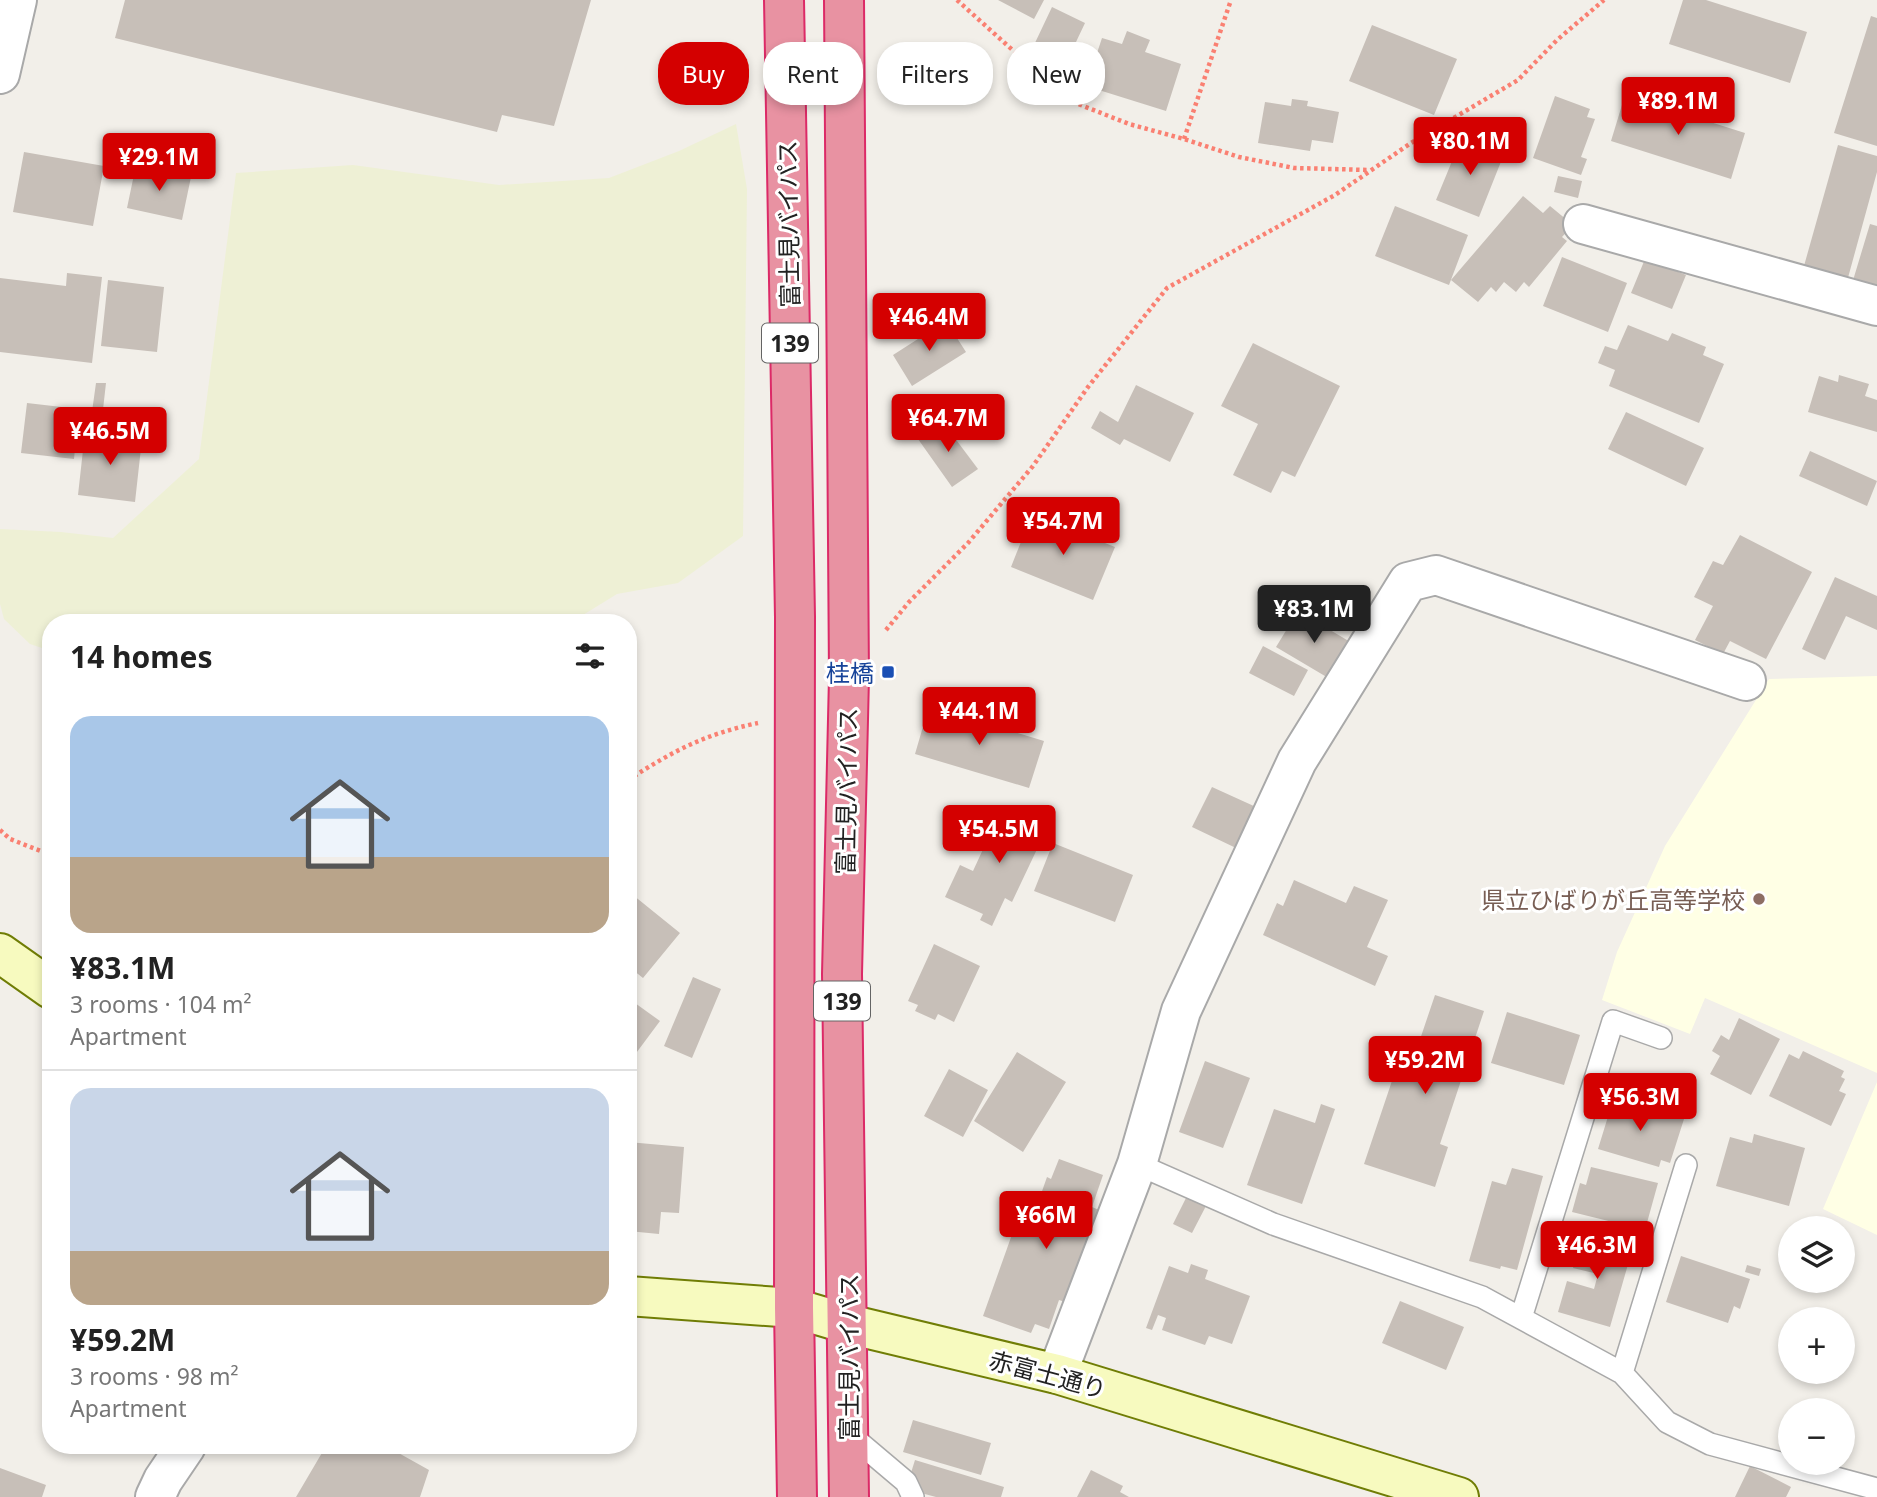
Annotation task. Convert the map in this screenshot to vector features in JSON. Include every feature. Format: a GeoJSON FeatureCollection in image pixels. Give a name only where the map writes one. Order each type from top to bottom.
{"type":"FeatureCollection","features":[{"type":"Feature","properties":{"kind":"highway","name":"富士見バイパス"},"geometry":{"type":"LineString","coordinates":[[784,0],[795,686],[794,1308],[797,1497]]}},
{"type":"Feature","properties":{"kind":"highway","name":"富士見バイパス"},"geometry":{"type":"LineString","coordinates":[[845,0],[849,677],[842,974],[849,1497]]}},
{"type":"Feature","properties":{"kind":"street"},"geometry":{"type":"LineString","coordinates":[[0,74],[18,0]]}},
{"type":"Feature","properties":{"kind":"street"},"geometry":{"type":"LineString","coordinates":[[1583,224],[1877,306]]}},
{"type":"Feature","properties":{"kind":"street"},"geometry":{"type":"LineString","coordinates":[[1057,1374],[1137,1164],[1181,1011],[1297,761],[1408,582],[1436,575],[1746,681]]}},
{"type":"Feature","properties":{"kind":"street"},"geometry":{"type":"LineString","coordinates":[[0,953],[42,983]]}},
{"type":"Feature","properties":{"kind":"street","name":"赤富士通り"},"geometry":{"type":"LineString","coordinates":[[637,1297],[794,1308],[848,1324],[1057,1374],[1458,1497]]}},
{"type":"Feature","properties":{"kind":"street"},"geometry":{"type":"LineString","coordinates":[[155,1497],[181,1454]]}},
{"type":"Feature","properties":{"kind":"lane"},"geometry":{"type":"LineString","coordinates":[[1521,1318],[1613,1021],[1661,1038]]}},
{"type":"Feature","properties":{"kind":"lane"},"geometry":{"type":"LineString","coordinates":[[1137,1164],[1273,1224],[1482,1297],[1622,1373],[1667,1422],[1710,1444],[1877,1489]]}},
{"type":"Feature","properties":{"kind":"lane"},"geometry":{"type":"LineString","coordinates":[[1622,1373],[1686,1166]]}},
{"type":"Feature","properties":{"kind":"lane"},"geometry":{"type":"LineString","coordinates":[[848,1433],[906,1482],[913,1497]]}},
{"type":"Feature","properties":{"kind":"path"},"geometry":{"type":"LineString","coordinates":[[957,0],[1068,100],[1129,124],[1239,158],[1294,169],[1371,170]]}},
{"type":"Feature","properties":{"kind":"path"},"geometry":{"type":"LineString","coordinates":[[1184,139],[1231,0]]}},
{"type":"Feature","properties":{"kind":"path"},"geometry":{"type":"LineString","coordinates":[[849,677],[909,602],[968,543],[1032,466],[1088,387],[1167,288],[1335,195],[1411,143],[1518,80],[1557,40],[1604,0]]}},
{"type":"Feature","properties":{"kind":"path"},"geometry":{"type":"LineString","coordinates":[[637,774],[677,749],[727,729],[765,721],[795,686]]}},
{"type":"Feature","properties":{"kind":"path"},"geometry":{"type":"LineString","coordinates":[[0,830],[10,839],[42,851]]}},
{"type":"Feature","properties":{"kind":"shaded area"},"geometry":{"type":"Polygon","coordinates":[[[736,124],[747,189],[743,536],[678,583],[617,594],[585,614],[42,614],[42,648],[30,644],[4,619],[0,604],[0,529],[113,538],[199,459],[236,173],[353,165],[499,185],[609,178],[679,151],[736,124]]]}},
{"type":"Feature","properties":{"kind":"shaded area","name":"県立ひばりが丘高等学校"},"geometry":{"type":"Polygon","coordinates":[[[1877,676],[1877,1073],[1705,998],[1690,1034],[1602,1000],[1617,952],[1665,846],[1769,679],[1877,676]]]}},
{"type":"Feature","properties":{"kind":"shaded area"},"geometry":{"type":"Polygon","coordinates":[[[1877,1082],[1877,1235],[1855,1224],[1855,1216],[1838,1216],[1823,1209],[1877,1082]]]}},
{"type":"Feature","properties":{"kind":"building"},"geometry":{"type":"Polygon","coordinates":[[[125,0],[591,0],[554,126],[502,115],[497,132],[115,38],[125,0]]]}},
{"type":"Feature","properties":{"kind":"building"},"geometry":{"type":"Polygon","coordinates":[[[998,0],[1044,0],[1034,19],[998,0]]]}},
{"type":"Feature","properties":{"kind":"building"},"geometry":{"type":"Polygon","coordinates":[[[1683,0],[1706,0],[1807,32],[1790,83],[1669,44],[1683,0]]]}},
{"type":"Feature","properties":{"kind":"building"},"geometry":{"type":"Polygon","coordinates":[[[1052,7],[1085,23],[1076,42],[1035,42],[1052,7]]]}},
{"type":"Feature","properties":{"kind":"building"},"geometry":{"type":"Polygon","coordinates":[[[1871,16],[1877,18],[1877,146],[1834,133],[1871,16]]]}},
{"type":"Feature","properties":{"kind":"building"},"geometry":{"type":"Polygon","coordinates":[[[1372,25],[1457,59],[1434,115],[1349,81],[1372,25]]]}},
{"type":"Feature","properties":{"kind":"building"},"geometry":{"type":"Polygon","coordinates":[[[1127,31],[1150,40],[1145,52],[1181,64],[1166,111],[1105,92],[1105,42],[1101,42],[1102,38],[1122,44],[1127,31]]]}},
{"type":"Feature","properties":{"kind":"building"},"geometry":{"type":"Polygon","coordinates":[[[1625,95],[1745,133],[1731,179],[1611,141],[1625,95]]]}},
{"type":"Feature","properties":{"kind":"building"},"geometry":{"type":"Polygon","coordinates":[[[1555,96],[1590,109],[1587,117],[1595,119],[1581,157],[1587,159],[1581,175],[1533,158],[1555,96]]]}},
{"type":"Feature","properties":{"kind":"building"},"geometry":{"type":"Polygon","coordinates":[[[1292,99],[1308,101],[1307,106],[1339,112],[1333,143],[1312,140],[1310,151],[1258,143],[1265,102],[1291,106],[1292,99]]]}},
{"type":"Feature","properties":{"kind":"building"},"geometry":{"type":"Polygon","coordinates":[[[1462,137],[1504,154],[1479,217],[1436,200],[1462,137]]]}},
{"type":"Feature","properties":{"kind":"building"},"geometry":{"type":"Polygon","coordinates":[[[1838,145],[1877,156],[1877,172],[1846,285],[1802,273],[1838,145]]]}},
{"type":"Feature","properties":{"kind":"building"},"geometry":{"type":"Polygon","coordinates":[[[24,152],[104,166],[93,226],[13,212],[24,152]]]}},
{"type":"Feature","properties":{"kind":"building"},"geometry":{"type":"Polygon","coordinates":[[[136,165],[191,177],[182,220],[127,208],[136,165]]]}},
{"type":"Feature","properties":{"kind":"building"},"geometry":{"type":"Polygon","coordinates":[[[1558,176],[1582,181],[1578,198],[1554,192],[1558,176]]]}},
{"type":"Feature","properties":{"kind":"building"},"geometry":{"type":"Polygon","coordinates":[[[1523,196],[1543,213],[1550,206],[1573,225],[1562,237],[1567,241],[1529,287],[1524,282],[1516,292],[1504,282],[1496,292],[1491,287],[1478,302],[1451,280],[1523,196]]]}},
{"type":"Feature","properties":{"kind":"building"},"geometry":{"type":"Polygon","coordinates":[[[1395,206],[1468,235],[1449,285],[1375,256],[1395,206]]]}},
{"type":"Feature","properties":{"kind":"building"},"geometry":{"type":"Polygon","coordinates":[[[1870,224],[1877,226],[1877,294],[1851,287],[1870,224]]]}},
{"type":"Feature","properties":{"kind":"building"},"geometry":{"type":"Polygon","coordinates":[[[1562,257],[1627,283],[1608,332],[1543,306],[1562,257]]]}},
{"type":"Feature","properties":{"kind":"building"},"geometry":{"type":"Polygon","coordinates":[[[1645,259],[1686,275],[1672,309],[1631,293],[1645,259]]]}},
{"type":"Feature","properties":{"kind":"building"},"geometry":{"type":"Polygon","coordinates":[[[67,273],[102,277],[92,363],[0,352],[0,278],[66,286],[67,273]]]}},
{"type":"Feature","properties":{"kind":"building"},"geometry":{"type":"Polygon","coordinates":[[[108,280],[164,287],[157,352],[101,346],[108,280]]]}},
{"type":"Feature","properties":{"kind":"building"},"geometry":{"type":"Polygon","coordinates":[[[946,321],[966,352],[912,386],[893,355],[946,321]]]}},
{"type":"Feature","properties":{"kind":"building"},"geometry":{"type":"Polygon","coordinates":[[[1628,325],[1668,341],[1672,333],[1706,347],[1703,355],[1724,364],[1699,423],[1609,386],[1615,370],[1598,363],[1605,346],[1617,350],[1628,325]]]}},
{"type":"Feature","properties":{"kind":"building"},"geometry":{"type":"Polygon","coordinates":[[[1253,343],[1340,386],[1295,477],[1282,471],[1271,493],[1233,475],[1258,424],[1221,406],[1253,343]]]}},
{"type":"Feature","properties":{"kind":"building"},"geometry":{"type":"Polygon","coordinates":[[[1839,375],[1869,384],[1865,396],[1877,400],[1877,432],[1808,412],[1819,376],[1838,382],[1839,375]]]}},
{"type":"Feature","properties":{"kind":"building"},"geometry":{"type":"Polygon","coordinates":[[[96,383],[106,383],[101,427],[90,426],[96,383]]]}},
{"type":"Feature","properties":{"kind":"building"},"geometry":{"type":"Polygon","coordinates":[[[1136,385],[1194,413],[1170,462],[1124,439],[1120,445],[1091,428],[1100,411],[1118,422],[1136,385]]]}},
{"type":"Feature","properties":{"kind":"building"},"geometry":{"type":"Polygon","coordinates":[[[27,403],[79,409],[74,459],[21,453],[27,403]]]}},
{"type":"Feature","properties":{"kind":"building"},"geometry":{"type":"Polygon","coordinates":[[[1626,412],[1704,448],[1686,486],[1608,449],[1626,412]]]}},
{"type":"Feature","properties":{"kind":"building"},"geometry":{"type":"Polygon","coordinates":[[[942,421],[978,469],[952,487],[918,439],[942,421]]]}},
{"type":"Feature","properties":{"kind":"building"},"geometry":{"type":"Polygon","coordinates":[[[85,432],[142,439],[135,502],[78,495],[85,432]]]}},
{"type":"Feature","properties":{"kind":"building"},"geometry":{"type":"Polygon","coordinates":[[[1810,451],[1877,481],[1867,506],[1799,476],[1810,451]]]}},
{"type":"Feature","properties":{"kind":"building"},"geometry":{"type":"Polygon","coordinates":[[[1032,514],[1115,547],[1093,600],[1011,567],[1032,514]]]}},
{"type":"Feature","properties":{"kind":"building"},"geometry":{"type":"Polygon","coordinates":[[[1740,535],[1812,572],[1766,659],[1730,641],[1723,654],[1695,640],[1713,606],[1694,597],[1713,561],[1723,565],[1740,535]]]}},
{"type":"Feature","properties":{"kind":"building"},"geometry":{"type":"Polygon","coordinates":[[[1835,577],[1877,596],[1877,630],[1846,616],[1825,660],[1802,649],[1835,577]]]}},
{"type":"Feature","properties":{"kind":"building"},"geometry":{"type":"Polygon","coordinates":[[[1298,611],[1352,643],[1330,679],[1276,647],[1298,611]]]}},
{"type":"Feature","properties":{"kind":"building"},"geometry":{"type":"Polygon","coordinates":[[[1263,646],[1308,670],[1294,696],[1249,673],[1263,646]]]}},
{"type":"Feature","properties":{"kind":"building"},"geometry":{"type":"Polygon","coordinates":[[[929,706],[1044,741],[1029,788],[915,754],[929,706]]]}},
{"type":"Feature","properties":{"kind":"building"},"geometry":{"type":"Polygon","coordinates":[[[1212,787],[1256,807],[1236,848],[1192,827],[1212,787]]]}},
{"type":"Feature","properties":{"kind":"building"},"geometry":{"type":"Polygon","coordinates":[[[1003,806],[1048,826],[1012,902],[1005,898],[992,926],[980,920],[983,914],[945,897],[960,865],[973,871],[1003,806]]]}},
{"type":"Feature","properties":{"kind":"building"},"geometry":{"type":"Polygon","coordinates":[[[1053,843],[1133,875],[1115,922],[1034,891],[1053,843]]]}},
{"type":"Feature","properties":{"kind":"building"},"geometry":{"type":"Polygon","coordinates":[[[1294,880],[1346,903],[1354,886],[1388,900],[1367,947],[1388,956],[1375,986],[1263,935],[1277,903],[1283,906],[1294,880]]]}},
{"type":"Feature","properties":{"kind":"building"},"geometry":{"type":"Polygon","coordinates":[[[637,898],[680,933],[643,978],[637,973],[637,898]]]}},
{"type":"Feature","properties":{"kind":"building"},"geometry":{"type":"Polygon","coordinates":[[[934,944],[980,966],[954,1022],[938,1014],[935,1020],[915,1011],[918,1005],[908,1001],[934,944]]]}},
{"type":"Feature","properties":{"kind":"building"},"geometry":{"type":"Polygon","coordinates":[[[693,977],[721,989],[692,1058],[664,1046],[693,977]]]}},
{"type":"Feature","properties":{"kind":"building"},"geometry":{"type":"Polygon","coordinates":[[[1435,995],[1484,1011],[1440,1144],[1448,1147],[1435,1187],[1364,1164],[1397,1066],[1410,1069],[1435,995]]]}},
{"type":"Feature","properties":{"kind":"building"},"geometry":{"type":"Polygon","coordinates":[[[637,1004],[660,1021],[637,1052],[637,1004]]]}},
{"type":"Feature","properties":{"kind":"building"},"geometry":{"type":"Polygon","coordinates":[[[1507,1012],[1580,1035],[1564,1085],[1491,1063],[1507,1012]]]}},
{"type":"Feature","properties":{"kind":"building"},"geometry":{"type":"Polygon","coordinates":[[[1739,1018],[1780,1039],[1751,1095],[1710,1074],[1720,1056],[1712,1051],[1721,1035],[1729,1040],[1739,1018]]]}},
{"type":"Feature","properties":{"kind":"building"},"geometry":{"type":"Polygon","coordinates":[[[1803,1051],[1844,1071],[1841,1077],[1845,1079],[1839,1091],[1846,1094],[1831,1126],[1769,1096],[1789,1054],[1799,1059],[1803,1051]]]}},
{"type":"Feature","properties":{"kind":"building"},"geometry":{"type":"Polygon","coordinates":[[[1017,1052],[1066,1082],[1023,1152],[974,1121],[1017,1052]]]}},
{"type":"Feature","properties":{"kind":"building"},"geometry":{"type":"Polygon","coordinates":[[[1205,1061],[1250,1078],[1223,1148],[1179,1132],[1205,1061]]]}},
{"type":"Feature","properties":{"kind":"building"},"geometry":{"type":"Polygon","coordinates":[[[949,1069],[988,1090],[963,1137],[924,1116],[949,1069]]]}},
{"type":"Feature","properties":{"kind":"building"},"geometry":{"type":"Polygon","coordinates":[[[1614,1097],[1684,1119],[1670,1163],[1661,1160],[1659,1167],[1598,1149],[1614,1097]]]}},
{"type":"Feature","properties":{"kind":"building"},"geometry":{"type":"Polygon","coordinates":[[[1321,1104],[1335,1109],[1302,1204],[1247,1185],[1274,1109],[1315,1123],[1321,1104]]]}},
{"type":"Feature","properties":{"kind":"building"},"geometry":{"type":"Polygon","coordinates":[[[1754,1134],[1805,1148],[1789,1206],[1716,1186],[1730,1137],[1752,1143],[1754,1134]]]}},
{"type":"Feature","properties":{"kind":"building"},"geometry":{"type":"Polygon","coordinates":[[[637,1143],[684,1147],[679,1213],[661,1212],[659,1234],[637,1232],[637,1143]]]}},
{"type":"Feature","properties":{"kind":"building"},"geometry":{"type":"Polygon","coordinates":[[[1059,1159],[1103,1175],[1092,1207],[1099,1210],[1065,1302],[1059,1300],[1049,1329],[1035,1324],[1031,1333],[983,1316],[1015,1226],[1028,1231],[1047,1177],[1051,1179],[1059,1159]]]}},
{"type":"Feature","properties":{"kind":"building"},"geometry":{"type":"Polygon","coordinates":[[[1591,1167],[1658,1183],[1645,1230],[1572,1212],[1580,1183],[1586,1185],[1591,1167]]]}},
{"type":"Feature","properties":{"kind":"building"},"geometry":{"type":"Polygon","coordinates":[[[1512,1168],[1543,1176],[1517,1270],[1501,1266],[1500,1269],[1469,1261],[1492,1181],[1506,1185],[1512,1168]]]}},
{"type":"Feature","properties":{"kind":"building"},"geometry":{"type":"Polygon","coordinates":[[[1188,1194],[1207,1204],[1192,1233],[1173,1224],[1188,1194]]]}},
{"type":"Feature","properties":{"kind":"building"},"geometry":{"type":"Polygon","coordinates":[[[1583,1234],[1633,1247],[1610,1327],[1558,1312],[1567,1281],[1594,1289],[1598,1274],[1573,1268],[1583,1234]]]}},
{"type":"Feature","properties":{"kind":"building"},"geometry":{"type":"Polygon","coordinates":[[[1681,1256],[1750,1279],[1740,1309],[1734,1306],[1728,1323],[1666,1302],[1681,1256]]]}},
{"type":"Feature","properties":{"kind":"building"},"geometry":{"type":"Polygon","coordinates":[[[1191,1264],[1208,1270],[1205,1279],[1250,1296],[1232,1344],[1209,1336],[1205,1345],[1162,1330],[1166,1318],[1158,1315],[1152,1330],[1146,1328],[1169,1266],[1188,1273],[1191,1264]]]}},
{"type":"Feature","properties":{"kind":"building"},"geometry":{"type":"Polygon","coordinates":[[[1747,1265],[1761,1269],[1759,1276],[1745,1272],[1747,1265]]]}},
{"type":"Feature","properties":{"kind":"building"},"geometry":{"type":"Polygon","coordinates":[[[1400,1301],[1464,1327],[1446,1370],[1382,1343],[1400,1301]]]}},
{"type":"Feature","properties":{"kind":"building"},"geometry":{"type":"Polygon","coordinates":[[[913,1420],[991,1443],[981,1475],[903,1452],[913,1420]]]}},
{"type":"Feature","properties":{"kind":"building"},"geometry":{"type":"Polygon","coordinates":[[[321,1454],[400,1454],[429,1470],[420,1497],[296,1497],[321,1454]]]}},
{"type":"Feature","properties":{"kind":"building"},"geometry":{"type":"Polygon","coordinates":[[[915,1460],[1004,1487],[1001,1497],[936,1497],[921,1493],[910,1476],[915,1460]]]}},
{"type":"Feature","properties":{"kind":"building"},"geometry":{"type":"Polygon","coordinates":[[[1750,1466],[1791,1487],[1786,1497],[1735,1497],[1750,1466]]]}},
{"type":"Feature","properties":{"kind":"building"},"geometry":{"type":"Polygon","coordinates":[[[0,1468],[46,1485],[42,1497],[0,1497],[0,1468]]]}},
{"type":"Feature","properties":{"kind":"building"},"geometry":{"type":"Polygon","coordinates":[[[1091,1470],[1123,1486],[1120,1492],[1129,1497],[1077,1497],[1091,1470]]]}},
{"type":"Feature","properties":{"kind":"place","name":"桂橋"},"geometry":{"type":"Point","coordinates":[888,672]}},
{"type":"Feature","properties":{"kind":"place","name":"県立ひばりが丘高等学校"},"geometry":{"type":"Point","coordinates":[1759,899]}}]}
